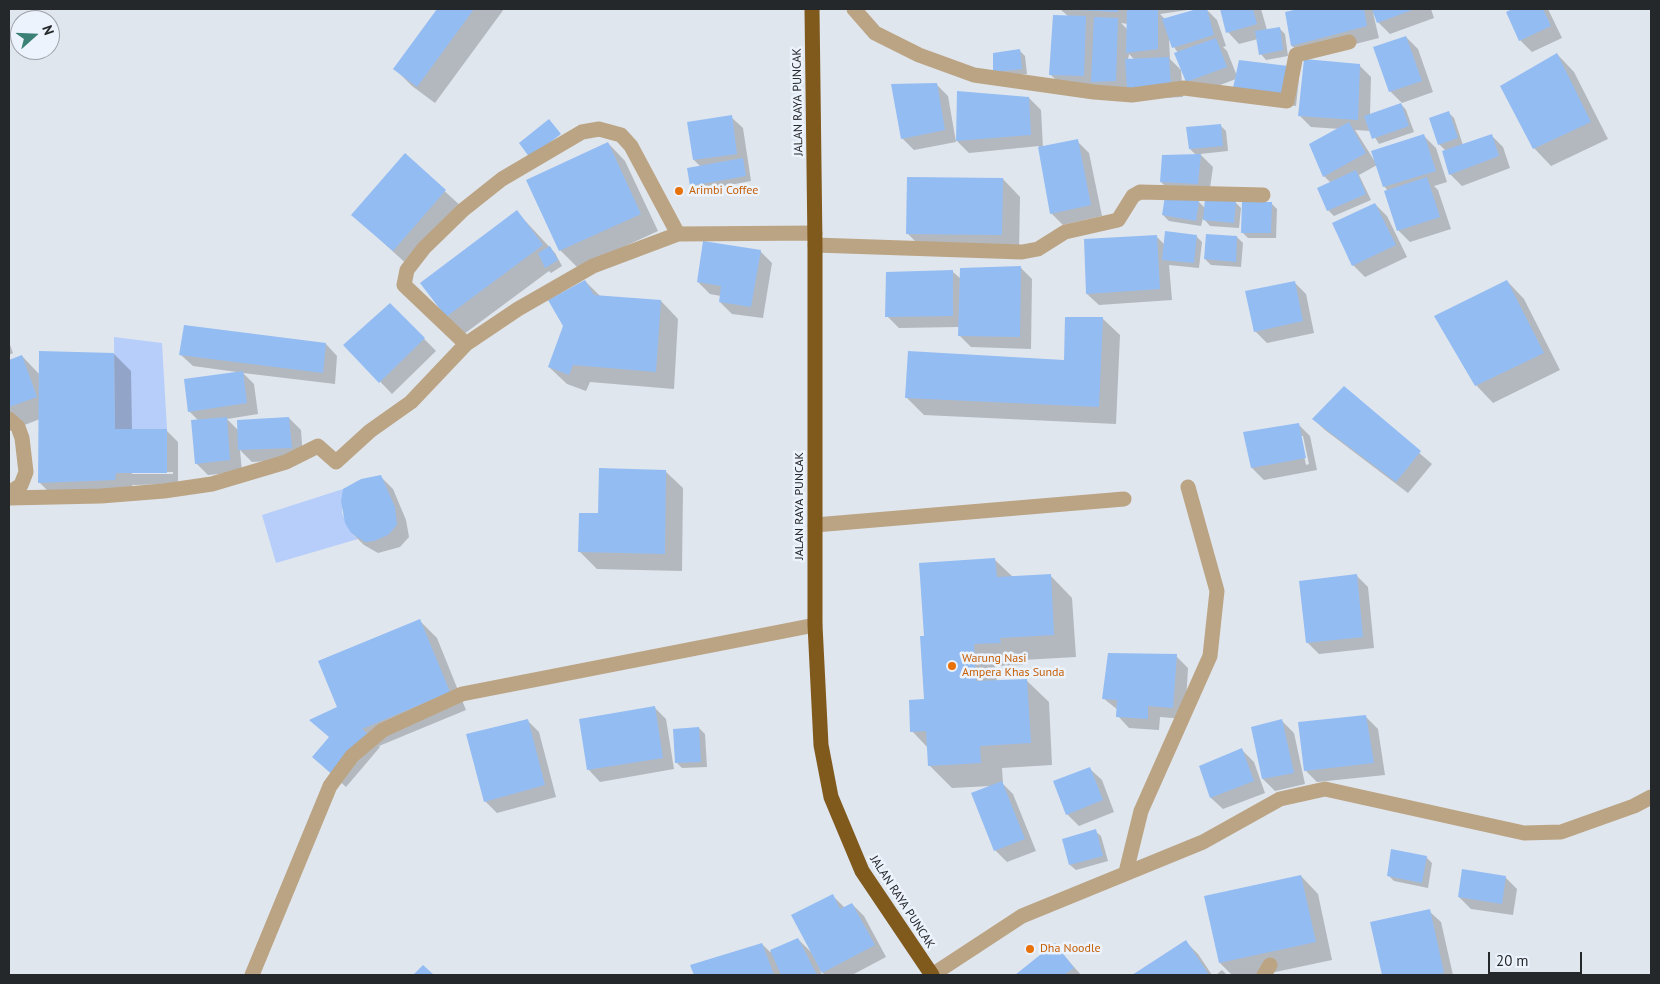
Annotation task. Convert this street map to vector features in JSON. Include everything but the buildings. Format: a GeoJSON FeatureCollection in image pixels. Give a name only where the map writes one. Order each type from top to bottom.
{"type":"FeatureCollection","features":[{"type":"Feature","properties":{"kind":"highway","name":"JALAN RAYA PUNCAK"},"geometry":{"type":"LineString","coordinates":[[812,9],[815,239],[814,625],[821,745],[831,797],[862,872],[932,975]]}},
{"type":"Feature","properties":{"kind":"street"},"geometry":{"type":"LineString","coordinates":[[854,9],[874,33],[919,55],[974,74],[1094,92],[1132,95],[1184,88],[1287,101],[1296,55],[1349,42]]}},
{"type":"Feature","properties":{"kind":"street"},"geometry":{"type":"LineString","coordinates":[[466,344],[404,285],[407,270],[424,248],[463,210],[502,179],[582,132],[599,129],[621,135],[631,146],[678,234]]}},
{"type":"Feature","properties":{"kind":"street"},"geometry":{"type":"LineString","coordinates":[[9,498],[101,496],[164,491],[212,484],[286,462],[318,446],[336,462],[370,431],[411,402],[466,344],[518,309],[594,266],[678,234],[815,239],[1022,252],[1038,249],[1065,232],[1118,220],[1133,196],[1140,192],[1263,195]]}},
{"type":"Feature","properties":{"kind":"street"},"geometry":{"type":"LineString","coordinates":[[9,419],[18,427],[22,438],[26,472],[21,484],[9,493]]}},
{"type":"Feature","properties":{"kind":"street"},"geometry":{"type":"LineString","coordinates":[[1126,872],[1141,811],[1210,656],[1217,591],[1188,486]]}},
{"type":"Feature","properties":{"kind":"street"},"geometry":{"type":"LineString","coordinates":[[815,525],[1124,499]]}},
{"type":"Feature","properties":{"kind":"street"},"geometry":{"type":"LineString","coordinates":[[252,975],[307,836],[330,786],[352,756],[383,730],[426,709],[471,692],[814,625]]}},
{"type":"Feature","properties":{"kind":"street"},"geometry":{"type":"LineString","coordinates":[[932,975],[1022,916],[1203,842],[1280,799],[1325,789],[1524,834],[1561,832],[1634,806],[1651,797]]}},
{"type":"Feature","properties":{"kind":"water"},"geometry":{"type":"Polygon","coordinates":[[[114,337],[162,343],[167,429],[115,429],[114,337]]]}},
{"type":"Feature","properties":{"kind":"water"},"geometry":{"type":"Polygon","coordinates":[[[343,489],[342,513],[351,533],[358,539],[276,563],[262,515],[343,489]]]}},
{"type":"Feature","properties":{"kind":"place","name":"Arimbi Coffee"},"geometry":{"type":"Point","coordinates":[679,191]}},
{"type":"Feature","properties":{"kind":"place","name":"Warung Nasi Ampera Khas Sunda"},"geometry":{"type":"Point","coordinates":[952,666]}},
{"type":"Feature","properties":{"kind":"place","name":"Dha Noodle"},"geometry":{"type":"Point","coordinates":[1030,949]}}]}
